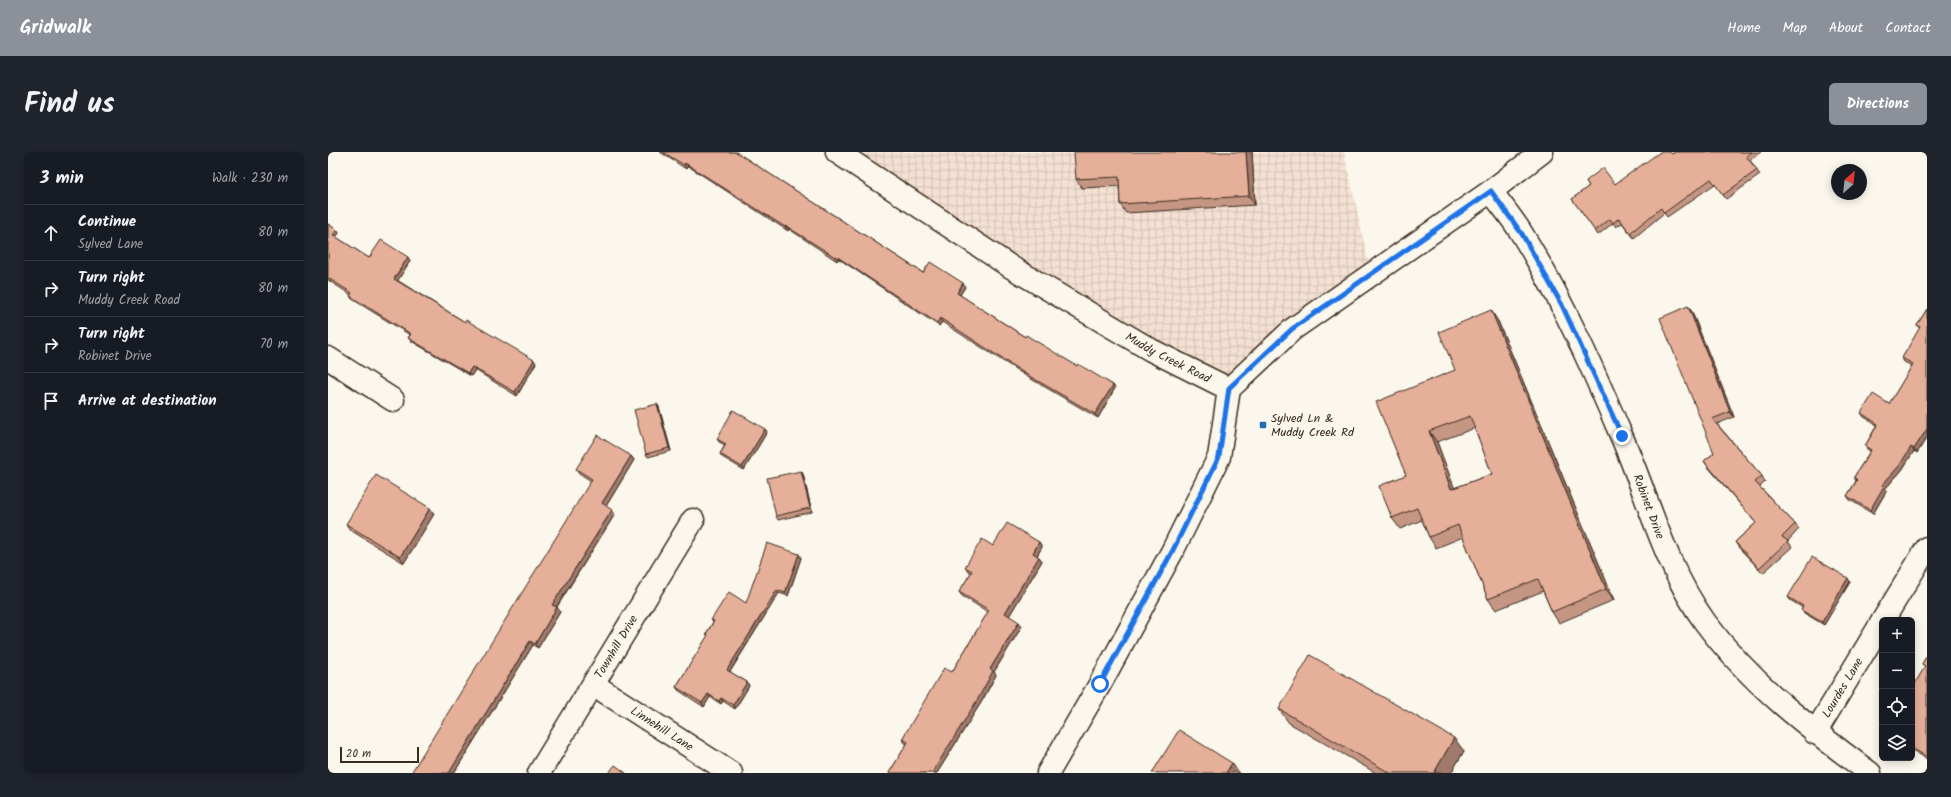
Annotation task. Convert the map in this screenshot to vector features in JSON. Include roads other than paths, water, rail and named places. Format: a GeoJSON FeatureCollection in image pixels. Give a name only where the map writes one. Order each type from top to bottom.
{"type":"FeatureCollection","features":[{"type":"Feature","properties":{"kind":"street","name":"Muddy Creek Road"},"geometry":{"type":"LineString","coordinates":[[837,152],[1018,271],[1151,350],[1229,388]]}},
{"type":"Feature","properties":{"kind":"street"},"geometry":{"type":"LineString","coordinates":[[1048,773],[1100,684],[1173,550],[1219,457],[1229,388],[1292,329],[1491,191],[1542,152]]}},
{"type":"Feature","properties":{"kind":"street","name":"Robinet Drive"},"geometry":{"type":"LineString","coordinates":[[1491,191],[1522,234],[1562,305],[1622,436],[1663,543],[1680,579],[1704,621],[1735,659],[1773,698],[1815,733],[1870,773]]}},
{"type":"Feature","properties":{"kind":"street"},"geometry":{"type":"LineString","coordinates":[[328,358],[393,400]]}},
{"type":"Feature","properties":{"kind":"street","name":"Townhill Drive"},"geometry":{"type":"LineString","coordinates":[[539,773],[594,685],[693,520]]}},
{"type":"Feature","properties":{"kind":"street","name":"Lourdes Lane"},"geometry":{"type":"LineString","coordinates":[[1885,617],[1927,548]]}},
{"type":"Feature","properties":{"kind":"street","name":"Lourdes Lane"},"geometry":{"type":"LineString","coordinates":[[1815,733],[1879,628]]}},
{"type":"Feature","properties":{"kind":"street","name":"Linnehill Lane"},"geometry":{"type":"LineString","coordinates":[[594,685],[731,773]]}},
{"type":"Feature","properties":{"kind":"place","name":"Sylved Ln & Muddy Creek Rd"},"geometry":{"type":"Point","coordinates":[1263,425]}}]}
